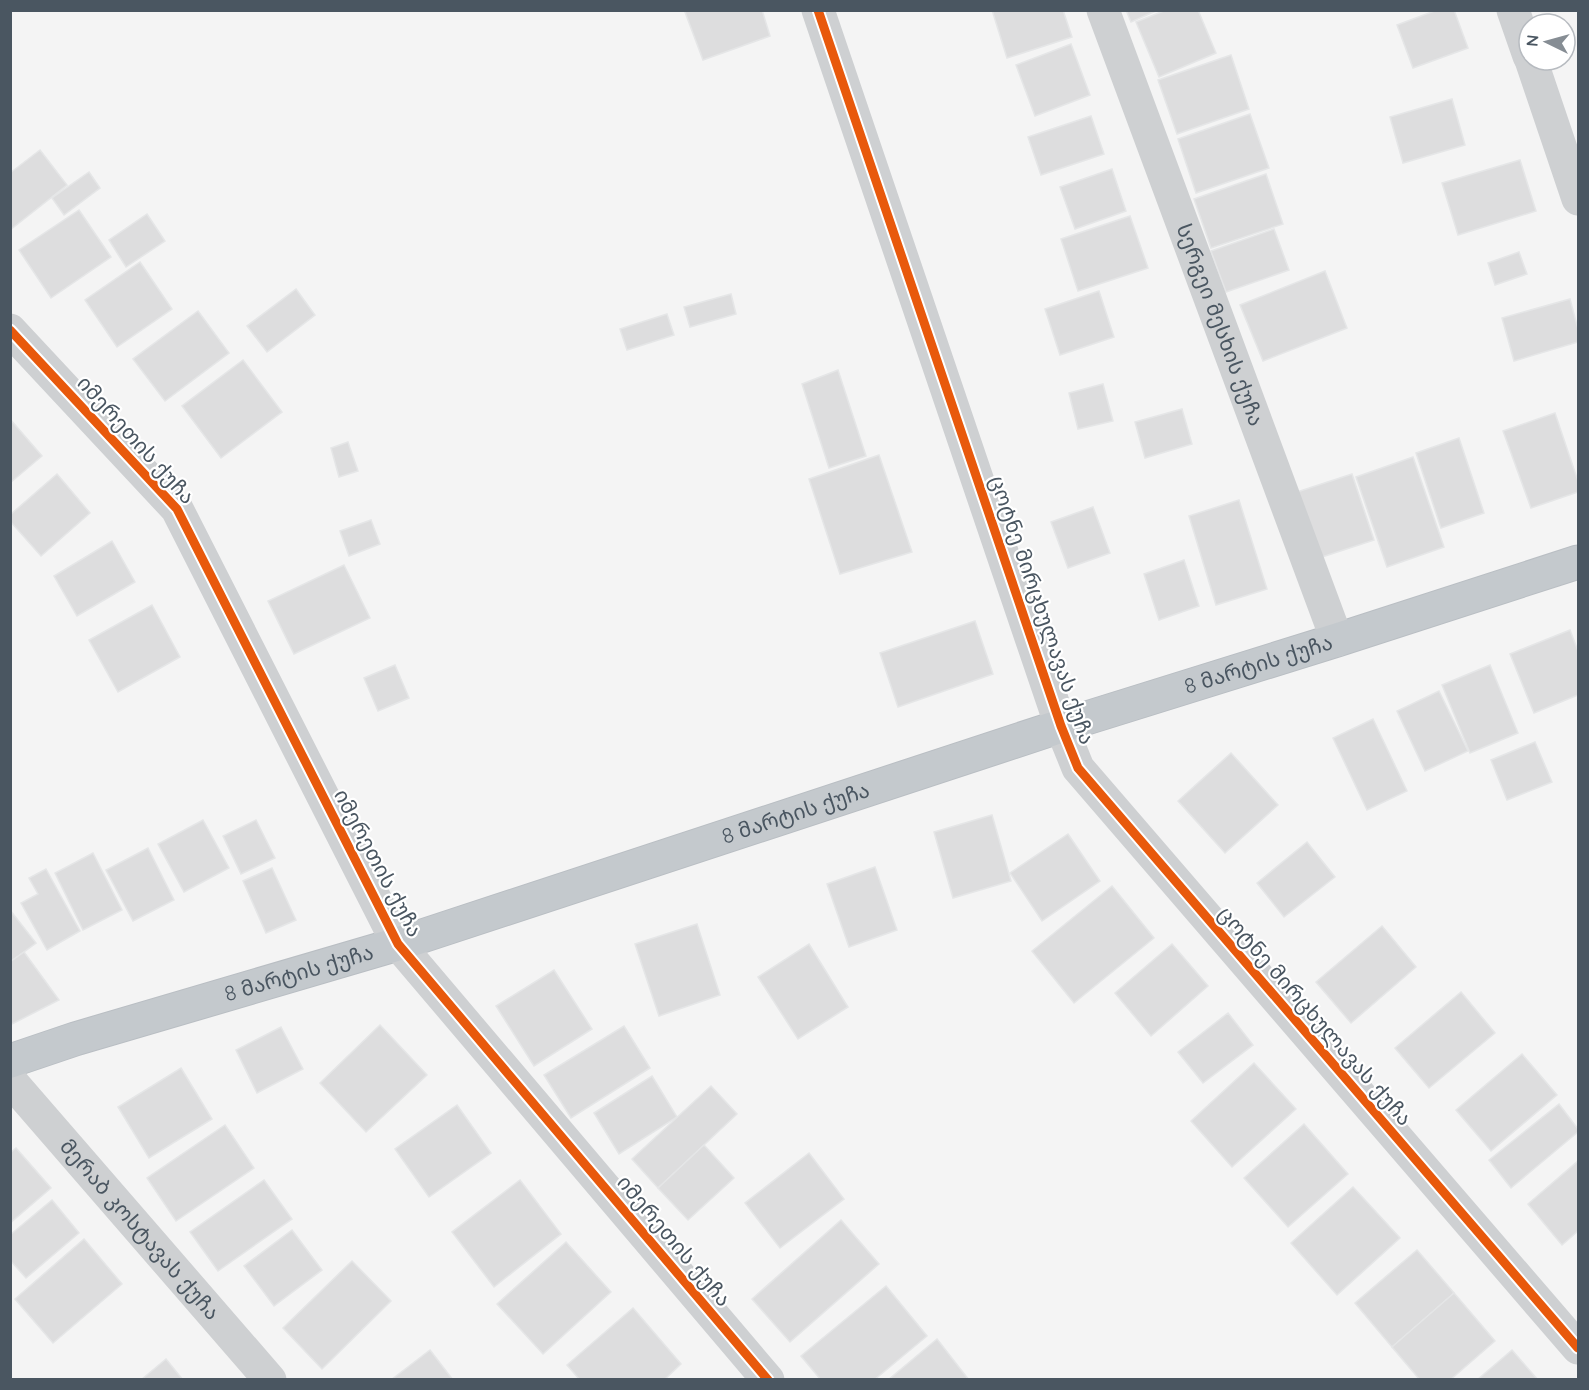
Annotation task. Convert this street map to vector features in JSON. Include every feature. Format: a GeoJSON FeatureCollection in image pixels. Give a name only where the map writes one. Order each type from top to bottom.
{"type":"FeatureCollection","features":[{"type":"Feature","properties":{"kind":"highway","name":"8 მარტის ქუჩა"},"geometry":{"type":"LineString","coordinates":[[10,1061],[398,945],[1061,726],[1578,562]]}},
{"type":"Feature","properties":{"kind":"street","name":"ცოტნე მირცხულავას ქუჩა"},"geometry":{"type":"LineString","coordinates":[[818,10],[1061,726],[1078,768],[1578,1348]]}},
{"type":"Feature","properties":{"kind":"street","name":"სერგეი მესხის ქუჩა"},"geometry":{"type":"LineString","coordinates":[[1103,10],[1337,640]]}},
{"type":"Feature","properties":{"kind":"street"},"geometry":{"type":"LineString","coordinates":[[1534,72],[1578,199]]}},
{"type":"Feature","properties":{"kind":"street","name":"იმერეთის ქუჩა"},"geometry":{"type":"LineString","coordinates":[[10,330],[177,509],[398,945],[768,1380]]}},
{"type":"Feature","properties":{"kind":"street","name":"მერაბ კოსტავას ქუჩა"},"geometry":{"type":"LineString","coordinates":[[10,1080],[270,1380]]}},
{"type":"Feature","properties":{"kind":"building"},"geometry":{"type":"Polygon","coordinates":[[[689,10],[762,10],[770,36],[703,60],[685,12],[689,10]]]}},
{"type":"Feature","properties":{"kind":"building"},"geometry":{"type":"Polygon","coordinates":[[[992,10],[1063,10],[1072,37],[1007,58],[992,10]]]}},
{"type":"Feature","properties":{"kind":"building"},"geometry":{"type":"Polygon","coordinates":[[[1126,10],[1158,10],[1131,22],[1126,10]]]}},
{"type":"Feature","properties":{"kind":"building"},"geometry":{"type":"Polygon","coordinates":[[[1166,10],[1198,10],[1216,53],[1159,77],[1136,22],[1166,10]]]}},
{"type":"Feature","properties":{"kind":"building"},"geometry":{"type":"Polygon","coordinates":[[[1437,10],[1454,10],[1468,48],[1413,68],[1397,25],[1437,10]]]}},
{"type":"Feature","properties":{"kind":"building"},"geometry":{"type":"Polygon","coordinates":[[[1071,44],[1090,95],[1035,116],[1016,65],[1071,44]]]}},
{"type":"Feature","properties":{"kind":"building"},"geometry":{"type":"Polygon","coordinates":[[[1231,55],[1249,109],[1177,134],[1158,80],[1231,55]]]}},
{"type":"Feature","properties":{"kind":"building"},"geometry":{"type":"Polygon","coordinates":[[[1452,99],[1465,145],[1403,163],[1390,117],[1452,99]]]}},
{"type":"Feature","properties":{"kind":"building"},"geometry":{"type":"Polygon","coordinates":[[[1250,114],[1269,168],[1196,193],[1178,139],[1250,114]]]}},
{"type":"Feature","properties":{"kind":"building"},"geometry":{"type":"Polygon","coordinates":[[[1091,116],[1104,154],[1041,175],[1028,137],[1091,116]]]}},
{"type":"Feature","properties":{"kind":"building"},"geometry":{"type":"Polygon","coordinates":[[[40,150],[67,185],[10,230],[10,173],[40,150]]]}},
{"type":"Feature","properties":{"kind":"building"},"geometry":{"type":"Polygon","coordinates":[[[1520,160],[1536,211],[1458,235],[1442,183],[1520,160]]]}},
{"type":"Feature","properties":{"kind":"building"},"geometry":{"type":"Polygon","coordinates":[[[1112,169],[1126,211],[1075,229],[1060,187],[1112,169]]]}},
{"type":"Feature","properties":{"kind":"building"},"geometry":{"type":"Polygon","coordinates":[[[89,172],[100,188],[64,215],[52,198],[89,172]]]}},
{"type":"Feature","properties":{"kind":"building"},"geometry":{"type":"Polygon","coordinates":[[[1266,174],[1283,224],[1211,248],[1194,199],[1266,174]]]}},
{"type":"Feature","properties":{"kind":"building"},"geometry":{"type":"Polygon","coordinates":[[[79,210],[111,257],[51,298],[19,250],[79,210]]]}},
{"type":"Feature","properties":{"kind":"building"},"geometry":{"type":"Polygon","coordinates":[[[147,214],[165,241],[126,267],[109,240],[147,214]]]}},
{"type":"Feature","properties":{"kind":"building"},"geometry":{"type":"Polygon","coordinates":[[[1130,216],[1148,268],[1078,291],[1061,239],[1130,216]]]}},
{"type":"Feature","properties":{"kind":"building"},"geometry":{"type":"Polygon","coordinates":[[[1274,229],[1289,270],[1226,292],[1211,251],[1274,229]]]}},
{"type":"Feature","properties":{"kind":"building"},"geometry":{"type":"Polygon","coordinates":[[[1519,252],[1527,274],[1495,285],[1488,263],[1519,252]]]}},
{"type":"Feature","properties":{"kind":"building"},"geometry":{"type":"Polygon","coordinates":[[[140,262],[172,309],[117,347],[85,300],[140,262]]]}},
{"type":"Feature","properties":{"kind":"building"},"geometry":{"type":"Polygon","coordinates":[[[1325,271],[1347,328],[1263,361],[1240,305],[1325,271]]]}},
{"type":"Feature","properties":{"kind":"building"},"geometry":{"type":"Polygon","coordinates":[[[296,289],[315,315],[267,352],[247,326],[296,289]]]}},
{"type":"Feature","properties":{"kind":"building"},"geometry":{"type":"Polygon","coordinates":[[[1099,291],[1114,337],[1060,355],[1045,309],[1099,291]]]}},
{"type":"Feature","properties":{"kind":"building"},"geometry":{"type":"Polygon","coordinates":[[[731,294],[736,314],[690,327],[684,307],[731,294]]]}},
{"type":"Feature","properties":{"kind":"building"},"geometry":{"type":"Polygon","coordinates":[[[1570,299],[1578,329],[1578,342],[1514,361],[1502,318],[1570,299]]]}},
{"type":"Feature","properties":{"kind":"building"},"geometry":{"type":"Polygon","coordinates":[[[198,311],[229,353],[165,401],[133,359],[198,311]]]}},
{"type":"Feature","properties":{"kind":"building"},"geometry":{"type":"Polygon","coordinates":[[[667,314],[674,335],[627,350],[620,329],[667,314]]]}},
{"type":"Feature","properties":{"kind":"building"},"geometry":{"type":"Polygon","coordinates":[[[243,360],[282,412],[221,458],[182,406],[243,360]]]}},
{"type":"Feature","properties":{"kind":"building"},"geometry":{"type":"Polygon","coordinates":[[[838,370],[866,456],[829,468],[802,384],[838,370]]]}},
{"type":"Feature","properties":{"kind":"building"},"geometry":{"type":"Polygon","coordinates":[[[1103,384],[1113,421],[1078,429],[1069,393],[1103,384]]]}},
{"type":"Feature","properties":{"kind":"building"},"geometry":{"type":"Polygon","coordinates":[[[1182,409],[1192,444],[1145,458],[1135,422],[1182,409]]]}},
{"type":"Feature","properties":{"kind":"building"},"geometry":{"type":"Polygon","coordinates":[[[1555,413],[1578,481],[1578,492],[1531,508],[1503,431],[1555,413]]]}},
{"type":"Feature","properties":{"kind":"building"},"geometry":{"type":"Polygon","coordinates":[[[10,419],[42,456],[10,483],[10,419]]]}},
{"type":"Feature","properties":{"kind":"building"},"geometry":{"type":"Polygon","coordinates":[[[1459,438],[1484,513],[1441,528],[1416,453],[1459,438]]]}},
{"type":"Feature","properties":{"kind":"building"},"geometry":{"type":"Polygon","coordinates":[[[348,442],[358,471],[339,477],[331,448],[348,442]]]}},
{"type":"Feature","properties":{"kind":"building"},"geometry":{"type":"Polygon","coordinates":[[[879,455],[912,552],[840,574],[809,479],[879,455]]]}},
{"type":"Feature","properties":{"kind":"building"},"geometry":{"type":"Polygon","coordinates":[[[1413,457],[1444,547],[1387,567],[1356,477],[1413,457]]]}},
{"type":"Feature","properties":{"kind":"building"},"geometry":{"type":"Polygon","coordinates":[[[57,474],[90,513],[41,556],[10,521],[10,515],[57,474]]]}},
{"type":"Feature","properties":{"kind":"building"},"geometry":{"type":"Polygon","coordinates":[[[1352,474],[1374,540],[1319,558],[1297,492],[1352,474]]]}},
{"type":"Feature","properties":{"kind":"building"},"geometry":{"type":"Polygon","coordinates":[[[1239,500],[1267,589],[1216,605],[1189,516],[1239,500]]]}},
{"type":"Feature","properties":{"kind":"building"},"geometry":{"type":"Polygon","coordinates":[[[1093,507],[1110,553],[1068,568],[1051,522],[1093,507]]]}},
{"type":"Feature","properties":{"kind":"building"},"geometry":{"type":"Polygon","coordinates":[[[371,520],[380,544],[349,556],[340,531],[371,520]]]}},
{"type":"Feature","properties":{"kind":"building"},"geometry":{"type":"Polygon","coordinates":[[[112,541],[135,582],[77,616],[54,576],[112,541]]]}},
{"type":"Feature","properties":{"kind":"building"},"geometry":{"type":"Polygon","coordinates":[[[1184,560],[1199,606],[1159,620],[1144,574],[1184,560]]]}},
{"type":"Feature","properties":{"kind":"building"},"geometry":{"type":"Polygon","coordinates":[[[344,565],[370,618],[294,654],[268,601],[344,565]]]}},
{"type":"Feature","properties":{"kind":"building"},"geometry":{"type":"Polygon","coordinates":[[[152,605],[180,657],[118,692],[89,640],[152,605]]]}},
{"type":"Feature","properties":{"kind":"building"},"geometry":{"type":"Polygon","coordinates":[[[975,621],[993,674],[898,707],[880,653],[975,621]]]}},
{"type":"Feature","properties":{"kind":"building"},"geometry":{"type":"Polygon","coordinates":[[[1570,630],[1578,651],[1578,695],[1534,713],[1510,654],[1570,630]]]}},
{"type":"Feature","properties":{"kind":"building"},"geometry":{"type":"Polygon","coordinates":[[[395,665],[409,698],[378,711],[364,678],[395,665]]]}},
{"type":"Feature","properties":{"kind":"building"},"geometry":{"type":"Polygon","coordinates":[[[1490,665],[1518,733],[1470,753],[1442,685],[1490,665]]]}},
{"type":"Feature","properties":{"kind":"building"},"geometry":{"type":"Polygon","coordinates":[[[1439,691],[1468,751],[1425,771],[1397,711],[1439,691]]]}},
{"type":"Feature","properties":{"kind":"building"},"geometry":{"type":"Polygon","coordinates":[[[1373,719],[1407,791],[1367,810],[1333,738],[1373,719]]]}},
{"type":"Feature","properties":{"kind":"building"},"geometry":{"type":"Polygon","coordinates":[[[1535,742],[1552,782],[1507,800],[1491,760],[1535,742]]]}},
{"type":"Feature","properties":{"kind":"building"},"geometry":{"type":"Polygon","coordinates":[[[1231,753],[1278,805],[1225,853],[1178,801],[1231,753]]]}},
{"type":"Feature","properties":{"kind":"building"},"geometry":{"type":"Polygon","coordinates":[[[992,815],[1011,881],[953,898],[934,832],[992,815]]]}},
{"type":"Feature","properties":{"kind":"building"},"geometry":{"type":"Polygon","coordinates":[[[203,820],[229,868],[184,892],[158,844],[203,820]]]}},
{"type":"Feature","properties":{"kind":"building"},"geometry":{"type":"Polygon","coordinates":[[[256,820],[275,858],[241,874],[223,836],[256,820]]]}},
{"type":"Feature","properties":{"kind":"building"},"geometry":{"type":"Polygon","coordinates":[[[1068,834],[1100,881],[1042,921],[1010,873],[1068,834]]]}},
{"type":"Feature","properties":{"kind":"building"},"geometry":{"type":"Polygon","coordinates":[[[1307,842],[1335,877],[1284,917],[1257,883],[1307,842]]]}},
{"type":"Feature","properties":{"kind":"building"},"geometry":{"type":"Polygon","coordinates":[[[148,848],[174,900],[133,921],[106,870],[148,848]]]}},
{"type":"Feature","properties":{"kind":"building"},"geometry":{"type":"Polygon","coordinates":[[[93,853],[122,910],[83,930],[55,873],[93,853]]]}},
{"type":"Feature","properties":{"kind":"building"},"geometry":{"type":"Polygon","coordinates":[[[875,867],[897,930],[849,947],[827,884],[875,867]]]}},
{"type":"Feature","properties":{"kind":"building"},"geometry":{"type":"Polygon","coordinates":[[[272,868],[296,920],[266,933],[243,881],[272,868]]]}},
{"type":"Feature","properties":{"kind":"building"},"geometry":{"type":"Polygon","coordinates":[[[46,869],[80,931],[47,950],[21,903],[38,894],[29,878],[46,869]]]}},
{"type":"Feature","properties":{"kind":"building"},"geometry":{"type":"Polygon","coordinates":[[[1112,886],[1154,938],[1074,1003],[1032,951],[1112,886]]]}},
{"type":"Feature","properties":{"kind":"building"},"geometry":{"type":"Polygon","coordinates":[[[10,910],[36,943],[10,962],[10,910]]]}},
{"type":"Feature","properties":{"kind":"building"},"geometry":{"type":"Polygon","coordinates":[[[697,924],[720,995],[659,1016],[635,944],[697,924]]]}},
{"type":"Feature","properties":{"kind":"building"},"geometry":{"type":"Polygon","coordinates":[[[1382,926],[1416,967],[1351,1023],[1316,982],[1382,926]]]}},
{"type":"Feature","properties":{"kind":"building"},"geometry":{"type":"Polygon","coordinates":[[[809,944],[848,1007],[798,1039],[758,977],[809,944]]]}},
{"type":"Feature","properties":{"kind":"building"},"geometry":{"type":"Polygon","coordinates":[[[1172,944],[1208,986],[1151,1036],[1115,993],[1172,944]]]}},
{"type":"Feature","properties":{"kind":"building"},"geometry":{"type":"Polygon","coordinates":[[[24,952],[59,1000],[10,1025],[10,962],[24,952]]]}},
{"type":"Feature","properties":{"kind":"building"},"geometry":{"type":"Polygon","coordinates":[[[554,970],[592,1029],[534,1066],[496,1006],[554,970]]]}},
{"type":"Feature","properties":{"kind":"building"},"geometry":{"type":"Polygon","coordinates":[[[1461,992],[1495,1033],[1429,1088],[1395,1048],[1461,992]]]}},
{"type":"Feature","properties":{"kind":"building"},"geometry":{"type":"Polygon","coordinates":[[[1228,1013],[1253,1045],[1203,1083],[1178,1052],[1228,1013]]]}},
{"type":"Feature","properties":{"kind":"building"},"geometry":{"type":"Polygon","coordinates":[[[380,1025],[427,1075],[366,1132],[320,1083],[380,1025]]]}},
{"type":"Feature","properties":{"kind":"building"},"geometry":{"type":"Polygon","coordinates":[[[624,1026],[650,1068],[571,1118],[544,1075],[624,1026]]]}},
{"type":"Feature","properties":{"kind":"building"},"geometry":{"type":"Polygon","coordinates":[[[281,1027],[303,1069],[257,1093],[236,1050],[281,1027]]]}},
{"type":"Feature","properties":{"kind":"building"},"geometry":{"type":"Polygon","coordinates":[[[1522,1054],[1557,1095],[1491,1151],[1456,1110],[1522,1054]]]}},
{"type":"Feature","properties":{"kind":"building"},"geometry":{"type":"Polygon","coordinates":[[[1254,1063],[1296,1109],[1232,1167],[1191,1121],[1254,1063]]]}},
{"type":"Feature","properties":{"kind":"building"},"geometry":{"type":"Polygon","coordinates":[[[181,1068],[212,1119],[149,1158],[118,1107],[181,1068]]]}},
{"type":"Feature","properties":{"kind":"building"},"geometry":{"type":"Polygon","coordinates":[[[652,1076],[677,1117],[619,1154],[594,1113],[652,1076]]]}},
{"type":"Feature","properties":{"kind":"building"},"geometry":{"type":"Polygon","coordinates":[[[711,1086],[737,1114],[658,1188],[632,1159],[711,1086]]]}},
{"type":"Feature","properties":{"kind":"building"},"geometry":{"type":"Polygon","coordinates":[[[1559,1104],[1578,1132],[1511,1188],[1489,1160],[1559,1104]]]}},
{"type":"Feature","properties":{"kind":"building"},"geometry":{"type":"Polygon","coordinates":[[[457,1105],[491,1153],[429,1197],[395,1149],[457,1105]]]}},
{"type":"Feature","properties":{"kind":"building"},"geometry":{"type":"Polygon","coordinates":[[[1304,1124],[1348,1174],[1288,1227],[1244,1178],[1304,1124]]]}},
{"type":"Feature","properties":{"kind":"building"},"geometry":{"type":"Polygon","coordinates":[[[225,1125],[254,1168],[176,1221],[147,1178],[225,1125]]]}},
{"type":"Feature","properties":{"kind":"building"},"geometry":{"type":"Polygon","coordinates":[[[704,1145],[734,1178],[688,1220],[658,1188],[704,1145]]]}},
{"type":"Feature","properties":{"kind":"building"},"geometry":{"type":"Polygon","coordinates":[[[16,1148],[51,1188],[10,1223],[10,1153],[16,1148]]]}},
{"type":"Feature","properties":{"kind":"building"},"geometry":{"type":"Polygon","coordinates":[[[809,1153],[844,1199],[780,1248],[745,1203],[809,1153]]]}},
{"type":"Feature","properties":{"kind":"building"},"geometry":{"type":"Polygon","coordinates":[[[1578,1161],[1578,1231],[1562,1245],[1528,1204],[1578,1161]]]}},
{"type":"Feature","properties":{"kind":"building"},"geometry":{"type":"Polygon","coordinates":[[[264,1180],[292,1219],[218,1271],[190,1232],[264,1180]]]}},
{"type":"Feature","properties":{"kind":"building"},"geometry":{"type":"Polygon","coordinates":[[[520,1180],[561,1234],[494,1287],[452,1232],[520,1180]]]}},
{"type":"Feature","properties":{"kind":"building"},"geometry":{"type":"Polygon","coordinates":[[[1353,1187],[1400,1238],[1337,1295],[1291,1243],[1353,1187]]]}},
{"type":"Feature","properties":{"kind":"building"},"geometry":{"type":"Polygon","coordinates":[[[52,1200],[79,1233],[26,1278],[10,1260],[10,1235],[52,1200]]]}},
{"type":"Feature","properties":{"kind":"building"},"geometry":{"type":"Polygon","coordinates":[[[841,1220],[879,1264],[790,1342],[752,1299],[841,1220]]]}},
{"type":"Feature","properties":{"kind":"building"},"geometry":{"type":"Polygon","coordinates":[[[292,1230],[322,1270],[274,1306],[244,1266],[292,1230]]]}},
{"type":"Feature","properties":{"kind":"building"},"geometry":{"type":"Polygon","coordinates":[[[84,1239],[122,1284],[53,1343],[15,1299],[84,1239]]]}},
{"type":"Feature","properties":{"kind":"building"},"geometry":{"type":"Polygon","coordinates":[[[566,1242],[611,1292],[543,1354],[497,1304],[566,1242]]]}},
{"type":"Feature","properties":{"kind":"building"},"geometry":{"type":"Polygon","coordinates":[[[1417,1250],[1454,1293],[1392,1347],[1355,1303],[1417,1250]]]}},
{"type":"Feature","properties":{"kind":"building"},"geometry":{"type":"Polygon","coordinates":[[[352,1261],[391,1301],[322,1369],[283,1328],[352,1261]]]}},
{"type":"Feature","properties":{"kind":"building"},"geometry":{"type":"Polygon","coordinates":[[[886,1286],[927,1336],[874,1380],[821,1380],[801,1356],[886,1286]]]}},
{"type":"Feature","properties":{"kind":"building"},"geometry":{"type":"Polygon","coordinates":[[[1454,1293],[1495,1341],[1450,1380],[1420,1380],[1392,1347],[1454,1293]]]}},
{"type":"Feature","properties":{"kind":"building"},"geometry":{"type":"Polygon","coordinates":[[[633,1308],[681,1364],[664,1380],[580,1380],[567,1365],[633,1308]]]}},
{"type":"Feature","properties":{"kind":"building"},"geometry":{"type":"Polygon","coordinates":[[[937,1339],[969,1380],[888,1380],[937,1339]]]}},
{"type":"Feature","properties":{"kind":"building"},"geometry":{"type":"Polygon","coordinates":[[[430,1350],[453,1380],[391,1380],[430,1350]]]}},
{"type":"Feature","properties":{"kind":"building"},"geometry":{"type":"Polygon","coordinates":[[[1512,1350],[1538,1380],[1477,1380],[1512,1350]]]}},
{"type":"Feature","properties":{"kind":"building"},"geometry":{"type":"Polygon","coordinates":[[[166,1359],[183,1380],[141,1380],[166,1359]]]}},
{"type":"Feature","properties":{"kind":"cycle path"},"geometry":{"type":"LineString","coordinates":[[818,10],[1061,726],[1078,768],[1578,1348]]}},
{"type":"Feature","properties":{"kind":"cycle path"},"geometry":{"type":"LineString","coordinates":[[10,330],[177,509],[398,944],[768,1380]]}}]}
